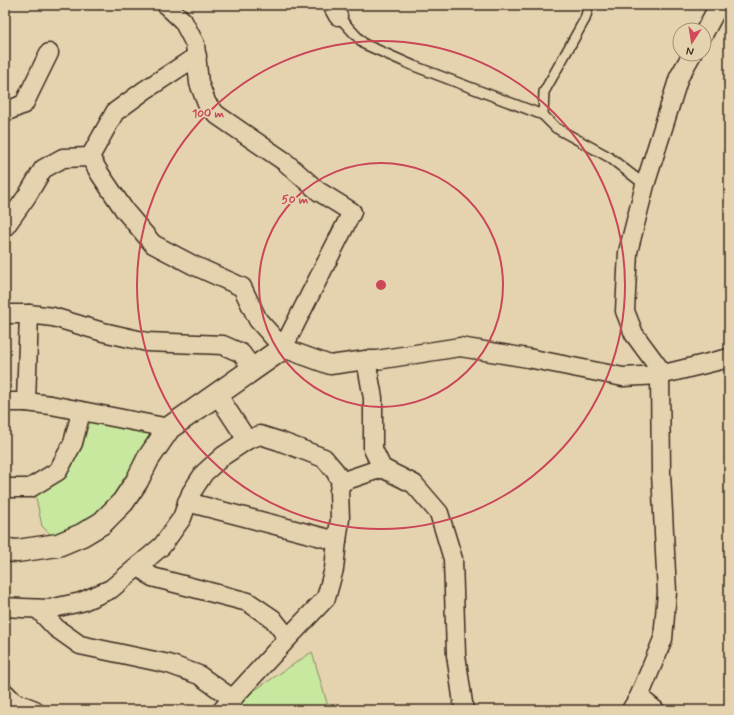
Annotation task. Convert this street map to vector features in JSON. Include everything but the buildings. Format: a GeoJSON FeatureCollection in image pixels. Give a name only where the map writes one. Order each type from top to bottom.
{"type":"FeatureCollection","features":[{"type":"Feature","properties":{"kind":"street"},"geometry":{"type":"LineString","coordinates":[[5,550],[18,550],[58,545],[82,535],[102,523],[123,502],[137,481],[148,459],[169,428],[283,348],[352,212],[318,191],[284,161],[217,115],[207,104],[199,83],[195,44],[183,21],[166,5]]}},
{"type":"Feature","properties":{"kind":"street"},"geometry":{"type":"LineString","coordinates":[[710,22],[720,5]]}},
{"type":"Feature","properties":{"kind":"street"},"geometry":{"type":"LineString","coordinates":[[5,112],[24,104],[49,53]]}},
{"type":"Feature","properties":{"kind":"street"},"geometry":{"type":"LineString","coordinates":[[90,157],[115,112],[145,90],[197,56]]}},
{"type":"Feature","properties":{"kind":"street"},"geometry":{"type":"LineString","coordinates":[[655,710],[635,704],[663,639],[668,592],[661,473],[660,375],[658,368],[634,334],[625,311],[628,252],[645,184],[679,77],[687,62]]}},
{"type":"Feature","properties":{"kind":"street"},"geometry":{"type":"LineString","coordinates":[[5,227],[27,196],[42,170],[63,158],[90,157]]}},
{"type":"Feature","properties":{"kind":"street"},"geometry":{"type":"LineString","coordinates":[[90,157],[125,211],[153,244],[242,287],[258,320],[283,348],[330,365],[377,360],[460,347],[528,358],[624,377],[660,375],[729,358]]}},
{"type":"Feature","properties":{"kind":"street"},"geometry":{"type":"LineString","coordinates":[[5,314],[29,314],[53,317],[103,332],[148,342],[223,345],[241,353],[252,370]]}},
{"type":"Feature","properties":{"kind":"street"},"geometry":{"type":"LineString","coordinates":[[26,402],[29,314]]}},
{"type":"Feature","properties":{"kind":"street"},"geometry":{"type":"LineString","coordinates":[[366,360],[373,398],[373,449],[382,468],[414,484],[439,514],[453,559],[456,655],[464,710]]}},
{"type":"Feature","properties":{"kind":"street"},"geometry":{"type":"LineString","coordinates":[[217,394],[247,440]]}},
{"type":"Feature","properties":{"kind":"street"},"geometry":{"type":"LineString","coordinates":[[5,402],[26,402],[169,428]]}},
{"type":"Feature","properties":{"kind":"street"},"geometry":{"type":"LineString","coordinates":[[5,488],[30,488],[58,471],[73,443],[80,420],[80,411]]}},
{"type":"Feature","properties":{"kind":"street"},"geometry":{"type":"LineString","coordinates":[[5,607],[38,609],[49,608],[82,602],[111,589],[162,546],[182,518],[191,493],[204,473],[223,456],[247,440],[260,435],[324,458],[335,471],[341,482],[339,492],[340,519],[334,569],[326,598],[228,705],[199,675],[169,664],[80,645],[56,628],[38,609]]}},
{"type":"Feature","properties":{"kind":"street"},"geometry":{"type":"LineString","coordinates":[[341,482],[382,468]]}},
{"type":"Feature","properties":{"kind":"street"},"geometry":{"type":"LineString","coordinates":[[188,502],[337,541]]}},
{"type":"Feature","properties":{"kind":"street"},"geometry":{"type":"LineString","coordinates":[[139,566],[152,577],[248,602],[273,619],[288,638]]}},
{"type":"Feature","properties":{"kind":"street"},"geometry":{"type":"LineString","coordinates":[[5,693],[14,702],[35,710]]}},
{"type":"Feature","properties":{"kind":"lane"},"geometry":{"type":"LineString","coordinates":[[543,115],[544,92],[584,19],[589,5]]}},
{"type":"Feature","properties":{"kind":"lane"},"geometry":{"type":"LineString","coordinates":[[335,10],[364,44],[414,66],[543,115],[556,128],[609,157],[645,184]]}},
{"type":"Feature","properties":{"kind":"green space"},"geometry":{"type":"Polygon","coordinates":[[[85,416],[157,428],[131,477],[98,519],[56,540],[42,526],[35,493],[85,416]]]}},
{"type":"Feature","properties":{"kind":"green space"},"geometry":{"type":"Polygon","coordinates":[[[312,652],[329,710],[229,710],[237,702],[312,652]]]}}]}
